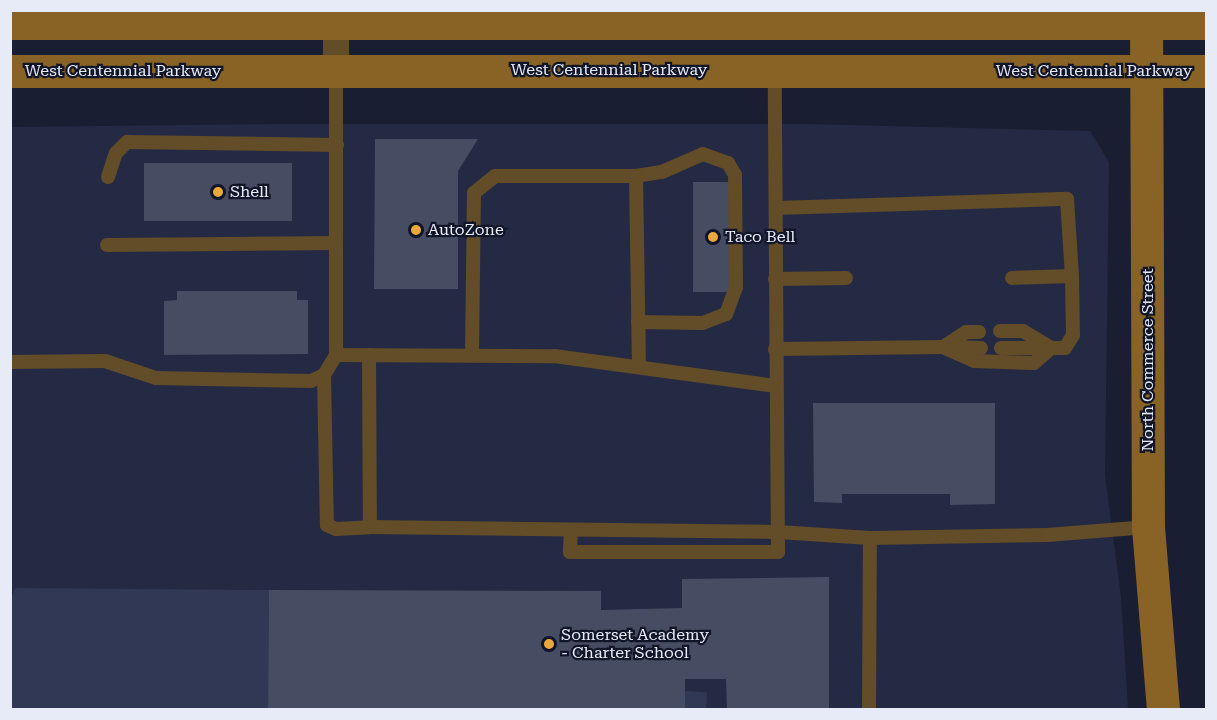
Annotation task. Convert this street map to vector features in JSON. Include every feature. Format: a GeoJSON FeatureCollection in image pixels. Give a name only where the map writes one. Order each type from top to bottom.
{"type":"FeatureCollection","features":[{"type":"Feature","properties":{"kind":"main road"},"geometry":{"type":"LineString","coordinates":[[10,23],[336,17],[1146,17],[1206,23]]}},
{"type":"Feature","properties":{"kind":"main road","name":"North Commerce Street"},"geometry":{"type":"LineString","coordinates":[[1146,17],[1148,527],[1162,710]]}},
{"type":"Feature","properties":{"kind":"main road","name":"West Centennial Parkway"},"geometry":{"type":"LineString","coordinates":[[10,71],[775,69],[1206,71]]}},
{"type":"Feature","properties":{"kind":"street"},"geometry":{"type":"LineString","coordinates":[[336,17],[336,71]]}},
{"type":"Feature","properties":{"kind":"lane"},"geometry":{"type":"LineString","coordinates":[[571,530],[570,552],[778,552],[775,386],[775,69]]}},
{"type":"Feature","properties":{"kind":"lane"},"geometry":{"type":"LineString","coordinates":[[336,71],[336,355],[324,375],[327,525],[336,529],[370,527],[778,532],[870,538],[1047,535],[1148,527]]}},
{"type":"Feature","properties":{"kind":"lane"},"geometry":{"type":"LineString","coordinates":[[108,177],[116,153],[126,142],[337,145]]}},
{"type":"Feature","properties":{"kind":"lane"},"geometry":{"type":"LineString","coordinates":[[472,355],[474,192],[495,176],[636,176],[662,172],[703,154],[728,163],[735,175],[736,287],[726,314],[703,323],[638,322]]}},
{"type":"Feature","properties":{"kind":"lane"},"geometry":{"type":"LineString","coordinates":[[636,176],[639,367]]}},
{"type":"Feature","properties":{"kind":"lane"},"geometry":{"type":"LineString","coordinates":[[776,208],[1067,199],[1073,335],[1065,348],[1001,348]]}},
{"type":"Feature","properties":{"kind":"lane"},"geometry":{"type":"LineString","coordinates":[[106,245],[336,243]]}},
{"type":"Feature","properties":{"kind":"lane"},"geometry":{"type":"LineString","coordinates":[[1012,278],[1072,276]]}},
{"type":"Feature","properties":{"kind":"lane"},"geometry":{"type":"LineString","coordinates":[[775,279],[846,278]]}},
{"type":"Feature","properties":{"kind":"lane"},"geometry":{"type":"LineString","coordinates":[[1000,331],[1023,331],[1051,348]]}},
{"type":"Feature","properties":{"kind":"lane"},"geometry":{"type":"LineString","coordinates":[[943,347],[966,332],[980,332]]}},
{"type":"Feature","properties":{"kind":"lane"},"geometry":{"type":"LineString","coordinates":[[943,347],[974,361],[1034,363],[1051,348]]}},
{"type":"Feature","properties":{"kind":"lane"},"geometry":{"type":"LineString","coordinates":[[775,349],[981,348]]}},
{"type":"Feature","properties":{"kind":"lane"},"geometry":{"type":"LineString","coordinates":[[336,355],[554,356],[775,386]]}},
{"type":"Feature","properties":{"kind":"lane"},"geometry":{"type":"LineString","coordinates":[[369,355],[370,527]]}},
{"type":"Feature","properties":{"kind":"lane"},"geometry":{"type":"LineString","coordinates":[[10,362],[105,361],[156,378],[311,381],[324,375]]}},
{"type":"Feature","properties":{"kind":"lane"},"geometry":{"type":"LineString","coordinates":[[868,710],[870,538]]}},
{"type":"Feature","properties":{"kind":"shaded area"},"geometry":{"type":"Polygon","coordinates":[[[283,124],[806,124],[1090,131],[1109,162],[1105,475],[1121,597],[1128,709],[11,709],[10,127],[283,124]]]}},
{"type":"Feature","properties":{"kind":"shaded area"},"geometry":{"type":"Polygon","coordinates":[[[15,588],[269,590],[268,709],[11,710],[11,599],[15,588]]]}},
{"type":"Feature","properties":{"kind":"shaded area"},"geometry":{"type":"Polygon","coordinates":[[[685,691],[707,692],[706,710],[684,709],[685,691]]]}},
{"type":"Feature","properties":{"kind":"building","name":"AutoZone"},"geometry":{"type":"Polygon","coordinates":[[[375,139],[478,139],[458,171],[458,289],[374,289],[375,139]]]}},
{"type":"Feature","properties":{"kind":"building","name":"Shell"},"geometry":{"type":"Polygon","coordinates":[[[144,163],[292,163],[292,221],[144,221],[144,163]]]}},
{"type":"Feature","properties":{"kind":"building","name":"Taco Bell"},"geometry":{"type":"Polygon","coordinates":[[[693,182],[730,182],[730,292],[693,292],[693,182]]]}},
{"type":"Feature","properties":{"kind":"building"},"geometry":{"type":"Polygon","coordinates":[[[177,291],[297,291],[297,300],[308,300],[308,354],[164,355],[164,301],[177,300],[177,291]]]}},
{"type":"Feature","properties":{"kind":"building"},"geometry":{"type":"Polygon","coordinates":[[[813,403],[995,403],[995,504],[950,505],[950,494],[842,494],[842,503],[814,502],[813,403]]]}},
{"type":"Feature","properties":{"kind":"building","name":"Somerset Academy - Charter School"},"geometry":{"type":"Polygon","coordinates":[[[829,577],[829,710],[727,710],[726,679],[685,679],[685,710],[268,710],[269,590],[601,591],[601,610],[682,608],[682,579],[829,577]]]}},
{"type":"Feature","properties":{"kind":"place","name":"Shell"},"geometry":{"type":"Point","coordinates":[218,192]}},
{"type":"Feature","properties":{"kind":"place","name":"AutoZone"},"geometry":{"type":"Point","coordinates":[416,230]}},
{"type":"Feature","properties":{"kind":"place","name":"Taco Bell"},"geometry":{"type":"Point","coordinates":[713,237]}},
{"type":"Feature","properties":{"kind":"place","name":"Somerset Academy - Charter School"},"geometry":{"type":"Point","coordinates":[549,644]}}]}
